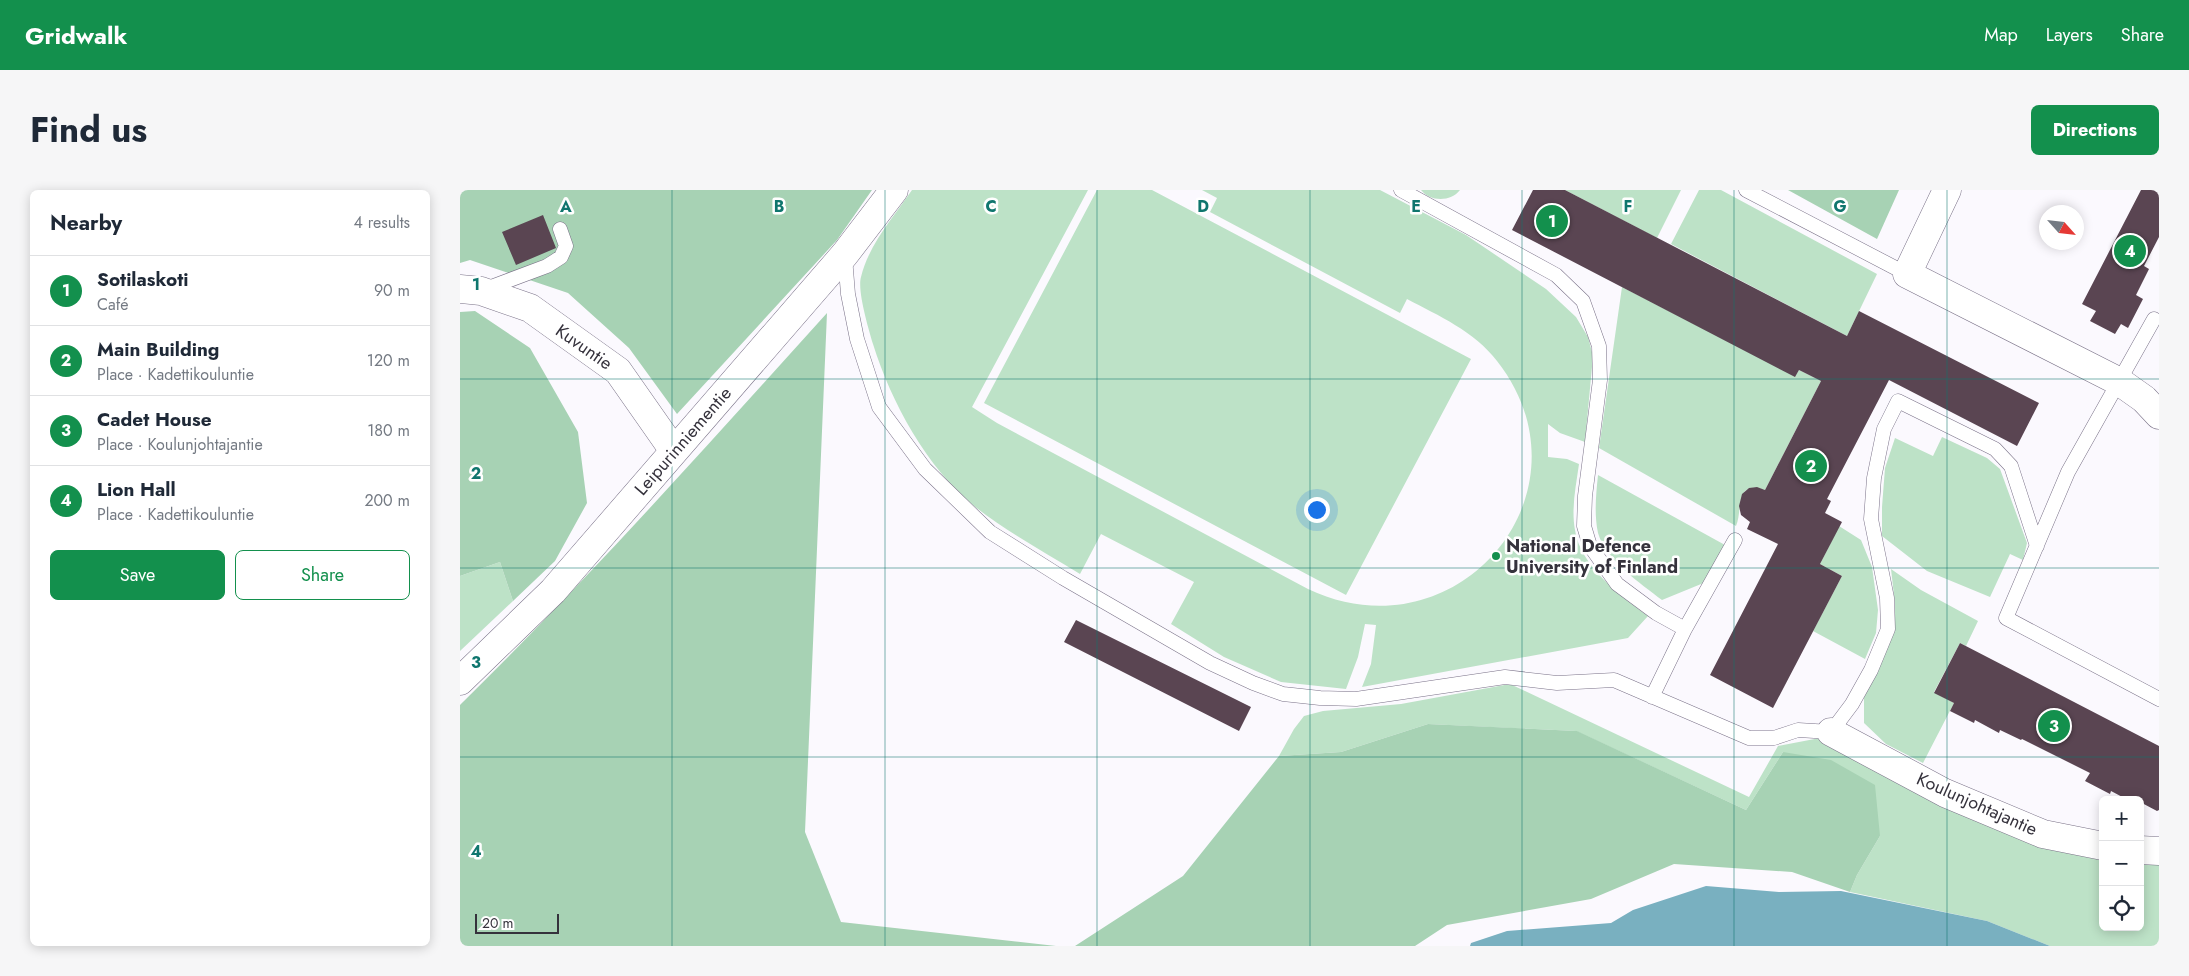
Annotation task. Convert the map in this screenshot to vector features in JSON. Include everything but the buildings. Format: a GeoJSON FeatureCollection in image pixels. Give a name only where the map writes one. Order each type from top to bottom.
{"type":"FeatureCollection","features":[{"type":"Feature","properties":{"kind":"street","name":"Leipurinniementie"},"geometry":{"type":"LineString","coordinates":[[460,681],[553,591],[844,254],[894,190]]}},
{"type":"Feature","properties":{"kind":"street"},"geometry":{"type":"LineString","coordinates":[[1947,190],[1907,274],[2120,382],[2144,399],[2159,415]]}},
{"type":"Feature","properties":{"kind":"street","name":"Kuvuntie"},"geometry":{"type":"LineString","coordinates":[[471,290],[530,308],[618,371],[674,451]]}},
{"type":"Feature","properties":{"kind":"street","name":"Koulunjohtajantie"},"geometry":{"type":"LineString","coordinates":[[1831,732],[1945,793],[2043,834],[2099,845]]}},
{"type":"Feature","properties":{"kind":"street"},"geometry":{"type":"LineString","coordinates":[[2144,850],[2159,851]]}},
{"type":"Feature","properties":{"kind":"lane"},"geometry":{"type":"LineString","coordinates":[[1401,190],[1556,275],[1583,301],[1599,346],[1600,380],[1585,496],[1584,526],[1590,546],[1618,584],[1656,613],[1685,629]]}},
{"type":"Feature","properties":{"kind":"lane"},"geometry":{"type":"LineString","coordinates":[[1746,190],[1907,274]]}},
{"type":"Feature","properties":{"kind":"lane"},"geometry":{"type":"LineString","coordinates":[[471,290],[547,266],[560,257],[566,246],[560,229]]}},
{"type":"Feature","properties":{"kind":"lane"},"geometry":{"type":"LineString","coordinates":[[844,254],[848,294],[857,339],[879,407],[925,470],[990,532],[1063,578],[1210,663],[1253,683],[1283,694],[1356,699],[1505,677],[1557,683],[1614,680],[1749,738],[1774,738],[1798,730],[1831,732],[1852,704],[1871,670],[1888,629],[1887,598],[1871,519],[1874,478],[1884,429],[1898,401],[1994,449],[2000,455],[2010,466],[2037,546]]}},
{"type":"Feature","properties":{"kind":"lane"},"geometry":{"type":"LineString","coordinates":[[2154,319],[2068,472],[2006,618],[2159,699]]}},
{"type":"Feature","properties":{"kind":"lane"},"geometry":{"type":"LineString","coordinates":[[1652,697],[1685,629],[1735,540]]}},
{"type":"Feature","properties":{"kind":"green space"},"geometry":{"type":"Polygon","coordinates":[[[460,190],[872,190],[837,240],[677,414],[629,348],[568,293],[470,260],[460,263],[460,190]]]}},
{"type":"Feature","properties":{"kind":"green space"},"geometry":{"type":"Polygon","coordinates":[[[912,190],[1088,190],[972,407],[997,423],[1308,589],[1363,605],[1415,602],[1461,582],[1497,550],[1522,509],[1532,461],[1524,411],[1497,361],[1488,350],[1467,333],[1407,299],[1400,313],[1210,212],[1217,198],[1202,190],[1380,190],[1466,235],[1546,289],[1576,317],[1588,337],[1593,356],[1585,442],[1560,433],[1548,424],[1548,457],[1567,459],[1579,464],[1574,497],[1575,530],[1578,543],[1593,568],[1603,579],[1648,616],[1628,638],[1362,687],[1371,664],[1376,625],[1365,624],[1358,657],[1346,689],[1281,682],[1224,657],[1171,624],[1194,582],[1101,534],[1080,574],[999,524],[957,491],[926,453],[900,411],[873,344],[862,301],[860,283],[865,265],[876,242],[912,190]]]}},
{"type":"Feature","properties":{"kind":"green space"},"geometry":{"type":"Polygon","coordinates":[[[1097,190],[1152,190],[1471,359],[1346,595],[984,403],[1097,190]]]}},
{"type":"Feature","properties":{"kind":"green space"},"geometry":{"type":"Polygon","coordinates":[[[1421,190],[1460,190],[1451,197],[1440,199],[1430,197],[1421,190]]]}},
{"type":"Feature","properties":{"kind":"green space"},"geometry":{"type":"Polygon","coordinates":[[[1565,190],[1681,190],[1657,238],[1565,190]]]}},
{"type":"Feature","properties":{"kind":"green space"},"geometry":{"type":"Polygon","coordinates":[[[1699,190],[1721,190],[1877,274],[1847,336],[1671,244],[1699,190]]]}},
{"type":"Feature","properties":{"kind":"green space"},"geometry":{"type":"Polygon","coordinates":[[[1788,190],[1899,190],[1877,239],[1788,190]]]}},
{"type":"Feature","properties":{"kind":"green space"},"geometry":{"type":"Polygon","coordinates":[[[1622,287],[1795,376],[1799,370],[1821,381],[1765,490],[1755,488],[1744,492],[1736,526],[1599,448],[1622,287]]]}},
{"type":"Feature","properties":{"kind":"green space"},"geometry":{"type":"Polygon","coordinates":[[[475,311],[530,348],[578,432],[587,503],[555,561],[513,601],[500,562],[460,576],[460,312],[475,311]]]}},
{"type":"Feature","properties":{"kind":"green space"},"geometry":{"type":"Polygon","coordinates":[[[827,313],[805,832],[841,922],[1056,946],[460,946],[460,705],[601,561],[827,313]]]}},
{"type":"Feature","properties":{"kind":"green space"},"geometry":{"type":"Polygon","coordinates":[[[1942,437],[1987,458],[2000,469],[2027,543],[2023,560],[2010,554],[1990,597],[1927,571],[1882,536],[1885,468],[1895,438],[1933,456],[1942,437]]]}},
{"type":"Feature","properties":{"kind":"green space"},"geometry":{"type":"Polygon","coordinates":[[[1598,475],[1725,545],[1706,582],[1662,600],[1634,579],[1608,552],[1598,533],[1596,497],[1598,475]]]}},
{"type":"Feature","properties":{"kind":"green space"},"geometry":{"type":"Polygon","coordinates":[[[1839,526],[1861,540],[1872,567],[1878,610],[1876,633],[1865,659],[1813,631],[1842,576],[1820,564],[1839,526]]]}},
{"type":"Feature","properties":{"kind":"green space"},"geometry":{"type":"Polygon","coordinates":[[[500,562],[513,601],[460,651],[460,576],[500,562]]]}},
{"type":"Feature","properties":{"kind":"green space"},"geometry":{"type":"Polygon","coordinates":[[[1891,569],[1921,590],[1978,621],[1966,646],[1960,643],[1934,692],[1954,703],[1923,763],[1886,744],[1864,723],[1864,697],[1881,663],[1894,630],[1895,604],[1891,569]]]}},
{"type":"Feature","properties":{"kind":"green space"},"geometry":{"type":"Polygon","coordinates":[[[1510,684],[1749,797],[1778,746],[1825,737],[2099,855],[2099,931],[2144,931],[2144,861],[2159,861],[2159,946],[2050,946],[1987,921],[1850,892],[1857,875],[1880,836],[1783,752],[1746,810],[1576,731],[1428,724],[1341,752],[1279,756],[1294,729],[1304,716],[1323,711],[1401,704],[1510,684]]]}},
{"type":"Feature","properties":{"kind":"green space"},"geometry":{"type":"Polygon","coordinates":[[[1428,724],[1577,731],[1746,810],[1783,752],[1831,760],[1875,785],[1880,836],[1857,875],[1850,892],[1792,872],[1674,864],[1591,899],[1447,925],[1415,946],[1075,946],[1183,876],[1279,756],[1341,752],[1428,724]]]}},
{"type":"Feature","properties":{"kind":"water"},"geometry":{"type":"Polygon","coordinates":[[[1706,886],[1779,892],[1841,891],[1987,921],[2050,946],[1470,946],[1471,943],[1507,931],[1611,923],[1633,910],[1706,886]]]}},
{"type":"Feature","properties":{"kind":"place","name":"Sotilaskoti"},"geometry":{"type":"Point","coordinates":[1552,221]}},
{"type":"Feature","properties":{"kind":"place","name":"Lion Hall"},"geometry":{"type":"Point","coordinates":[2130,251]}},
{"type":"Feature","properties":{"kind":"place","name":"Main Building"},"geometry":{"type":"Point","coordinates":[1811,466]}},
{"type":"Feature","properties":{"kind":"place","name":"National Defence University of Finland"},"geometry":{"type":"Point","coordinates":[1496,556]}},
{"type":"Feature","properties":{"kind":"place","name":"Cadet House"},"geometry":{"type":"Point","coordinates":[2054,726]}}]}
